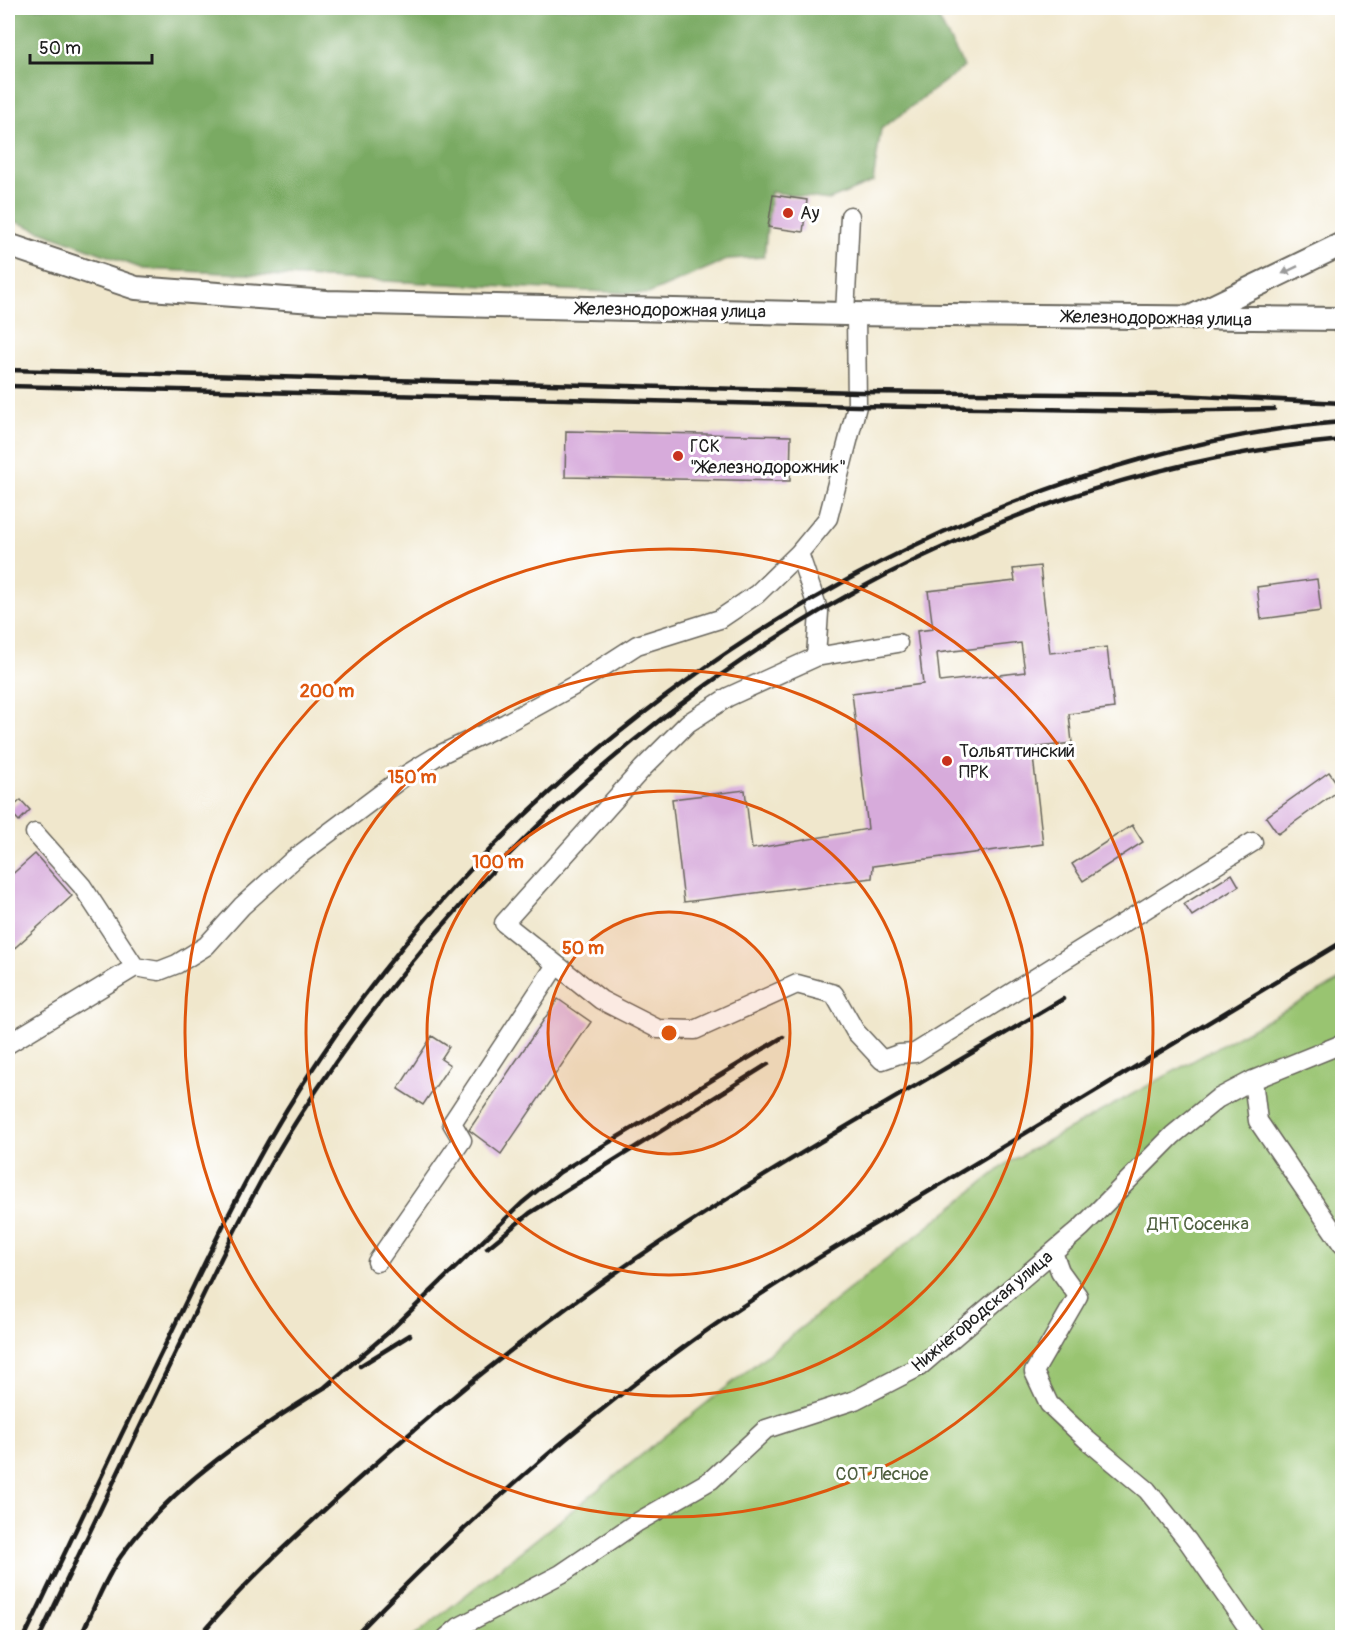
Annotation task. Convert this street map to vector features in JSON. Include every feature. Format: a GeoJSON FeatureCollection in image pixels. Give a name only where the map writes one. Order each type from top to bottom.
{"type":"FeatureCollection","features":[{"type":"Feature","properties":{"kind":"main road"},"geometry":{"type":"LineString","coordinates":[[1188,318],[1342,244]]}},
{"type":"Feature","properties":{"kind":"main road","name":"Железнодорожная улица"},"geometry":{"type":"LineString","coordinates":[[8,245],[136,288],[327,302],[851,314],[1342,319]]}},
{"type":"Feature","properties":{"kind":"street"},"geometry":{"type":"LineString","coordinates":[[8,1044],[135,967],[159,972],[206,946],[242,906],[294,859],[406,775],[435,757],[506,723],[575,685],[637,645],[720,619],[757,594],[799,553],[828,518],[848,447],[858,392],[851,314],[850,216]]}},
{"type":"Feature","properties":{"kind":"street"},"geometry":{"type":"LineString","coordinates":[[799,553],[819,612],[816,657]]}},
{"type":"Feature","properties":{"kind":"street"},"geometry":{"type":"LineString","coordinates":[[898,643],[816,657],[728,697],[688,723],[643,768],[504,923],[601,1000],[658,1029],[695,1030],[797,984],[834,994],[855,1030],[882,1060],[899,1054],[915,1053],[1253,842]]}},
{"type":"Feature","properties":{"kind":"street"},"geometry":{"type":"LineString","coordinates":[[35,833],[82,886],[135,967]]}},
{"type":"Feature","properties":{"kind":"street"},"geometry":{"type":"LineString","coordinates":[[377,1262],[462,1140],[452,1123],[556,965]]}},
{"type":"Feature","properties":{"kind":"street","name":"Нижнегородская улица"},"geometry":{"type":"LineString","coordinates":[[446,1638],[459,1627],[561,1574],[636,1524],[711,1480],[766,1429],[855,1400],[919,1367],[1081,1228],[1173,1135],[1217,1100],[1253,1080],[1342,1044]]}},
{"type":"Feature","properties":{"kind":"street"},"geometry":{"type":"LineString","coordinates":[[1253,1080],[1258,1121],[1342,1244]]}},
{"type":"Feature","properties":{"kind":"street"},"geometry":{"type":"LineString","coordinates":[[1053,1252],[1060,1271],[1078,1296],[1069,1316],[1034,1372],[1050,1404],[1086,1439],[1147,1490],[1187,1540],[1255,1638]]}},
{"type":"Feature","properties":{"kind":"green space"},"geometry":{"type":"Polygon","coordinates":[[[8,8],[933,8],[964,67],[881,129],[873,182],[829,200],[771,192],[764,257],[729,259],[648,294],[143,269],[8,219],[8,8]]]}},
{"type":"Feature","properties":{"kind":"green space"},"geometry":{"type":"Polygon","coordinates":[[[1342,979],[1342,1637],[412,1638],[1009,1162],[1342,979]]]}},
{"type":"Feature","properties":{"kind":"building","name":"Ау"},"geometry":{"type":"Polygon","coordinates":[[[773,195],[807,200],[803,232],[768,227],[773,195]]]}},
{"type":"Feature","properties":{"kind":"building","name":"ГСК \"Железнодорожник\""},"geometry":{"type":"Polygon","coordinates":[[[566,431],[791,436],[790,481],[565,477],[566,431]]]}},
{"type":"Feature","properties":{"kind":"building"},"geometry":{"type":"Polygon","coordinates":[[[1040,566],[1050,653],[1107,647],[1114,708],[1069,714],[1072,743],[1032,748],[1043,844],[873,866],[872,878],[684,902],[672,799],[745,790],[752,849],[868,829],[852,693],[923,684],[917,631],[933,629],[928,591],[1015,581],[1013,569],[1040,566]],[[1021,643],[937,653],[940,682],[1025,672],[1021,643]]]}},
{"type":"Feature","properties":{"kind":"building"},"geometry":{"type":"Polygon","coordinates":[[[1317,579],[1321,611],[1261,619],[1257,587],[1317,579]]]}},
{"type":"Feature","properties":{"kind":"building"},"geometry":{"type":"Polygon","coordinates":[[[1329,772],[1341,789],[1278,834],[1266,817],[1329,772]]]}},
{"type":"Feature","properties":{"kind":"building"},"geometry":{"type":"Polygon","coordinates":[[[21,800],[30,810],[19,821],[9,810],[21,800]]]}},
{"type":"Feature","properties":{"kind":"building"},"geometry":{"type":"Polygon","coordinates":[[[1132,825],[1143,842],[1083,881],[1072,864],[1132,825]]]}},
{"type":"Feature","properties":{"kind":"building"},"geometry":{"type":"Polygon","coordinates":[[[35,854],[72,896],[8,954],[8,878],[35,854]]]}},
{"type":"Feature","properties":{"kind":"building"},"geometry":{"type":"Polygon","coordinates":[[[1232,874],[1239,886],[1192,916],[1184,904],[1232,874]]]}},
{"type":"Feature","properties":{"kind":"building"},"geometry":{"type":"Polygon","coordinates":[[[558,999],[591,1022],[501,1154],[469,1130],[558,999]]]}},
{"type":"Feature","properties":{"kind":"building"},"geometry":{"type":"Polygon","coordinates":[[[432,1036],[449,1047],[441,1059],[450,1065],[423,1105],[398,1089],[432,1036]]]}},
{"type":"Feature","properties":{"kind":"railway"},"geometry":{"type":"LineString","coordinates":[[8,370],[858,392],[1179,395],[1342,403]]}},
{"type":"Feature","properties":{"kind":"railway"},"geometry":{"type":"LineString","coordinates":[[8,386],[857,406],[1154,411],[1274,409]]}},
{"type":"Feature","properties":{"kind":"railway"},"geometry":{"type":"LineString","coordinates":[[24,1638],[211,1251],[240,1193],[287,1109],[354,1009],[429,915],[511,828],[600,748],[695,675],[796,609],[901,552],[1011,503],[1133,461],[1257,433],[1342,422]]}},
{"type":"Feature","properties":{"kind":"railway"},"geometry":{"type":"LineString","coordinates":[[39,1638],[222,1255],[266,1171],[299,1117],[392,987],[498,865],[616,755],[745,658],[883,576],[1030,511],[1183,465],[1342,440]]}},
{"type":"Feature","properties":{"kind":"railway"},"geometry":{"type":"LineString","coordinates":[[353,1638],[433,1558],[516,1482],[602,1409],[692,1341],[822,1255],[1342,942]]}},
{"type":"Feature","properties":{"kind":"railway"},"geometry":{"type":"LineString","coordinates":[[198,1638],[274,1557],[392,1449],[465,1387],[579,1298],[659,1243],[758,1180],[1063,999]]}},
{"type":"Feature","properties":{"kind":"railway"},"geometry":{"type":"LineString","coordinates":[[325,1387],[390,1331],[522,1203],[560,1172],[783,1037]]}},
{"type":"Feature","properties":{"kind":"railway"},"geometry":{"type":"LineString","coordinates":[[487,1248],[530,1213],[768,1064]]}},
{"type":"Feature","properties":{"kind":"railway"},"geometry":{"type":"LineString","coordinates":[[360,1366],[410,1335]]}},
{"type":"Feature","properties":{"kind":"railway"},"geometry":{"type":"LineString","coordinates":[[80,1638],[115,1565],[142,1529],[166,1504],[191,1481],[245,1439],[332,1383]]}},
{"type":"Feature","properties":{"kind":"place","name":"Ау"},"geometry":{"type":"Point","coordinates":[788,213]}},
{"type":"Feature","properties":{"kind":"place","name":"ГСК \"Железнодорожник\""},"geometry":{"type":"Point","coordinates":[678,456]}},
{"type":"Feature","properties":{"kind":"place","name":"Тольяттинский ПРК"},"geometry":{"type":"Point","coordinates":[947,761]}},
{"type":"Feature","properties":{"kind":"park label","name":"ДНТ Сосенка"},"geometry":{"type":"Point","coordinates":[1198,1224]}},
{"type":"Feature","properties":{"kind":"park label","name":"СОТ Лесное"},"geometry":{"type":"Point","coordinates":[882,1474]}}]}
